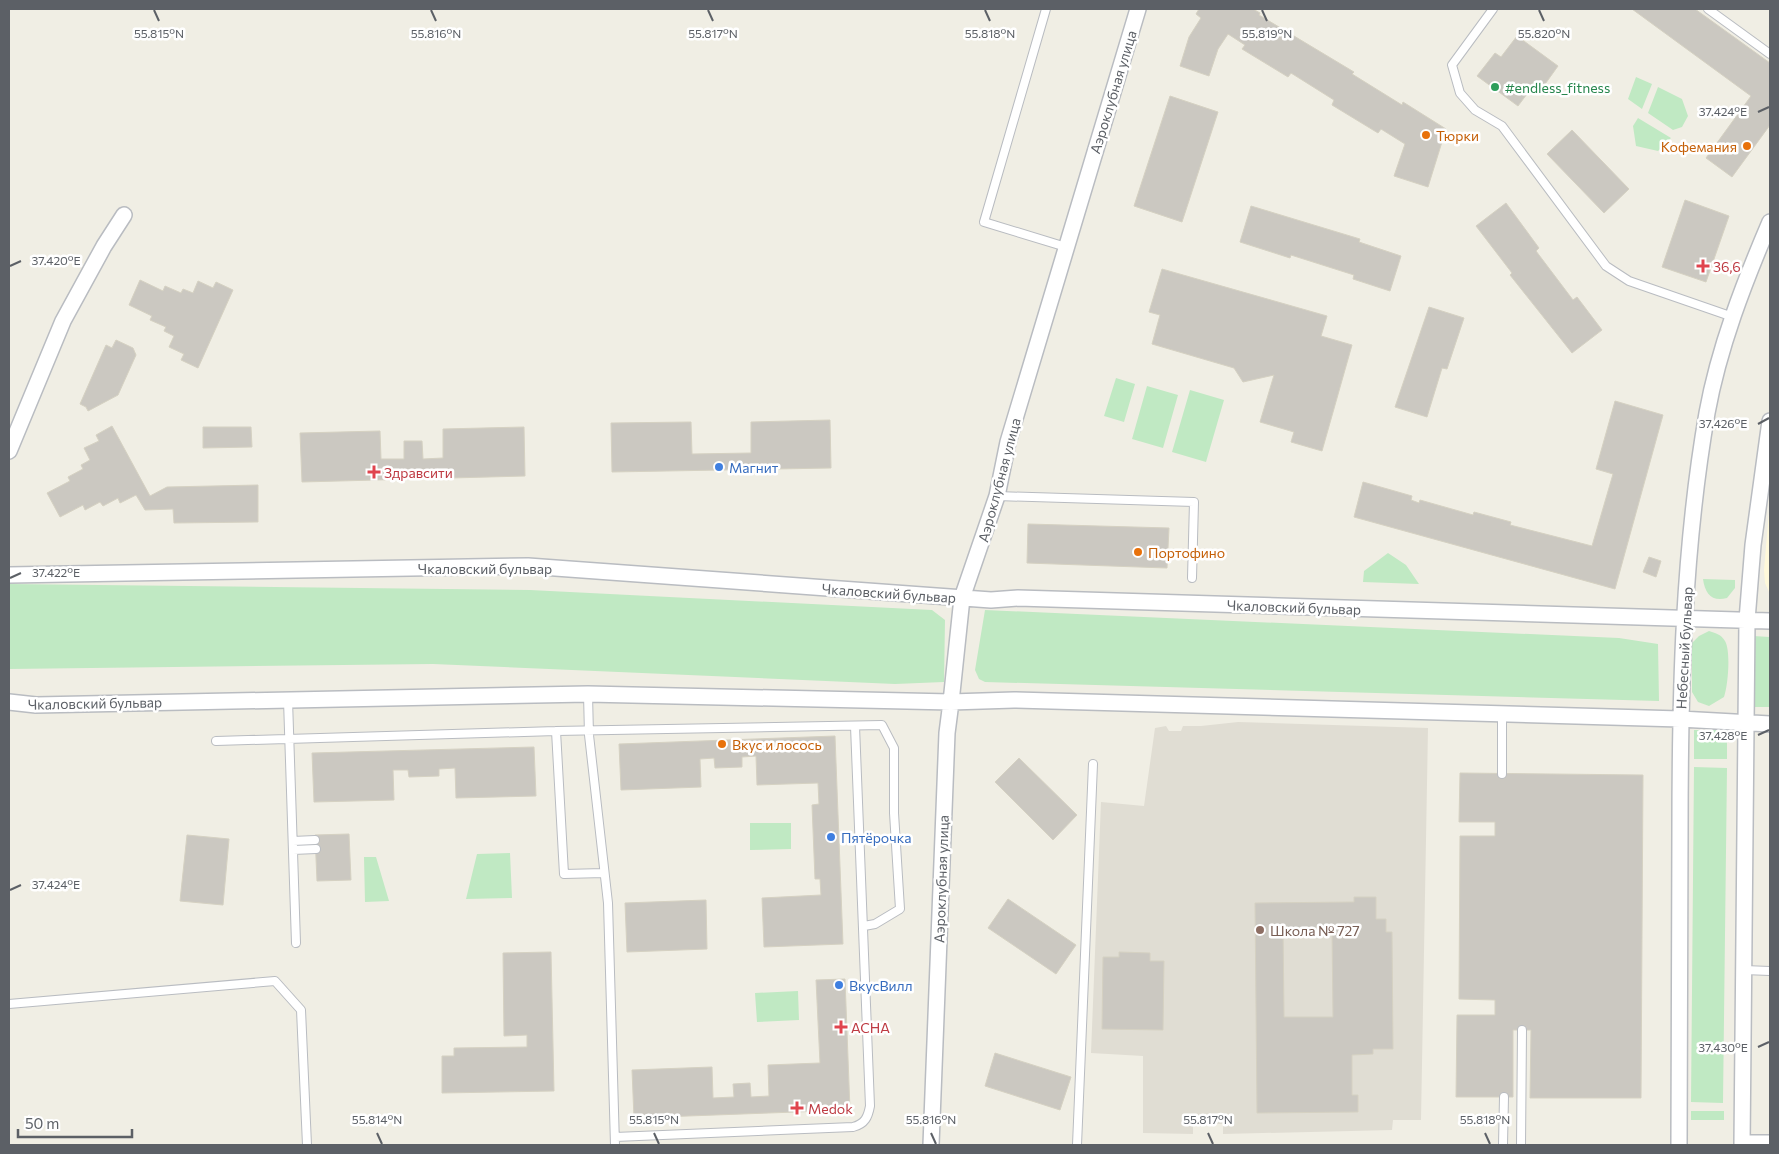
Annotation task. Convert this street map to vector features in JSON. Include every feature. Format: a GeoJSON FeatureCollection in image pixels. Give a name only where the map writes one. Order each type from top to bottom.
{"type":"FeatureCollection","features":[{"type":"Feature","properties":{"kind":"street","name":"Аэроклубная улица"},"geometry":{"type":"LineString","coordinates":[[931,1145],[946,753],[962,598],[997,496],[1008,442],[1138,9]]}},
{"type":"Feature","properties":{"kind":"street"},"geometry":{"type":"LineString","coordinates":[[9,451],[62,321],[104,246],[124,215]]}},
{"type":"Feature","properties":{"kind":"street","name":"Небесный бульвар"},"geometry":{"type":"LineString","coordinates":[[1679,1145],[1680,719],[1689,554],[1707,413],[1733,318],[1770,222]]}},
{"type":"Feature","properties":{"kind":"street"},"geometry":{"type":"LineString","coordinates":[[1770,421],[1753,545],[1747,620],[1742,1144],[1770,1143]]}},
{"type":"Feature","properties":{"kind":"street","name":"Чкаловский бульвар"},"geometry":{"type":"LineString","coordinates":[[9,576],[528,566],[962,598],[1770,621]]}},
{"type":"Feature","properties":{"kind":"street","name":"Чкаловский бульвар"},"geometry":{"type":"LineString","coordinates":[[9,702],[36,705],[588,694],[951,702],[1014,700],[1680,719],[1770,724]]}},
{"type":"Feature","properties":{"kind":"lane"},"geometry":{"type":"LineString","coordinates":[[1046,9],[984,222],[1066,247]]}},
{"type":"Feature","properties":{"kind":"lane"},"geometry":{"type":"LineString","coordinates":[[1493,9],[1452,65],[1454,79],[1465,99],[1475,110],[1502,126],[1606,266],[1629,281],[1733,318]]}},
{"type":"Feature","properties":{"kind":"lane"},"geometry":{"type":"LineString","coordinates":[[1708,9],[1770,54]]}},
{"type":"Feature","properties":{"kind":"lane"},"geometry":{"type":"LineString","coordinates":[[997,496],[1194,502],[1192,578]]}},
{"type":"Feature","properties":{"kind":"lane"},"geometry":{"type":"LineString","coordinates":[[588,694],[589,731],[608,903],[615,1141],[853,1127],[859,1126],[867,1118],[870,1106],[855,726]]}},
{"type":"Feature","properties":{"kind":"lane"},"geometry":{"type":"LineString","coordinates":[[288,700],[296,943]]}},
{"type":"Feature","properties":{"kind":"lane"},"geometry":{"type":"LineString","coordinates":[[1502,714],[1502,774]]}},
{"type":"Feature","properties":{"kind":"lane"},"geometry":{"type":"LineString","coordinates":[[216,741],[556,731],[882,725],[894,748],[894,813],[900,909],[875,924],[864,926]]}},
{"type":"Feature","properties":{"kind":"lane"},"geometry":{"type":"LineString","coordinates":[[556,731],[564,874],[604,873]]}},
{"type":"Feature","properties":{"kind":"lane"},"geometry":{"type":"LineString","coordinates":[[1077,1145],[1093,764]]}},
{"type":"Feature","properties":{"kind":"lane"},"geometry":{"type":"LineString","coordinates":[[293,841],[315,840]]}},
{"type":"Feature","properties":{"kind":"lane"},"geometry":{"type":"LineString","coordinates":[[293,850],[316,849]]}},
{"type":"Feature","properties":{"kind":"lane"},"geometry":{"type":"LineString","coordinates":[[1744,970],[1770,971]]}},
{"type":"Feature","properties":{"kind":"lane"},"geometry":{"type":"LineString","coordinates":[[9,1004],[275,981],[301,1010],[307,1145]]}},
{"type":"Feature","properties":{"kind":"lane"},"geometry":{"type":"LineString","coordinates":[[1521,1145],[1522,1030]]}},
{"type":"Feature","properties":{"kind":"lane"},"geometry":{"type":"LineString","coordinates":[[1503,1145],[1504,1098]]}},
{"type":"Feature","properties":{"kind":"shaded area"},"geometry":{"type":"Polygon","coordinates":[[[1770,501],[1770,594],[1765,583],[1764,570],[1770,501]]]}},
{"type":"Feature","properties":{"kind":"shaded area","name":"Школа № 727"},"geometry":{"type":"Polygon","coordinates":[[[1238,722],[1428,728],[1421,1120],[1393,1120],[1392,1130],[1223,1134],[1223,1124],[1193,1124],[1193,1134],[1143,1133],[1143,1056],[1091,1053],[1101,802],[1144,806],[1155,728],[1166,726],[1169,731],[1181,731],[1183,726],[1238,722]]]}},
{"type":"Feature","properties":{"kind":"green space"},"geometry":{"type":"Polygon","coordinates":[[[1636,77],[1652,84],[1642,109],[1628,99],[1636,77]]]}},
{"type":"Feature","properties":{"kind":"green space"},"geometry":{"type":"Polygon","coordinates":[[[1658,87],[1682,99],[1688,116],[1682,127],[1673,130],[1648,113],[1658,87]]]}},
{"type":"Feature","properties":{"kind":"green space"},"geometry":{"type":"Polygon","coordinates":[[[1638,118],[1671,138],[1658,151],[1636,146],[1633,126],[1638,118]]]}},
{"type":"Feature","properties":{"kind":"green space"},"geometry":{"type":"Polygon","coordinates":[[[1116,378],[1135,384],[1124,422],[1104,416],[1116,378]]]}},
{"type":"Feature","properties":{"kind":"green space"},"geometry":{"type":"Polygon","coordinates":[[[1147,386],[1178,395],[1163,448],[1132,439],[1147,386]]]}},
{"type":"Feature","properties":{"kind":"green space"},"geometry":{"type":"Polygon","coordinates":[[[1190,390],[1224,400],[1206,462],[1172,452],[1190,390]]]}},
{"type":"Feature","properties":{"kind":"green space"},"geometry":{"type":"Polygon","coordinates":[[[1388,553],[1406,565],[1419,584],[1363,582],[1364,571],[1388,553]]]}},
{"type":"Feature","properties":{"kind":"green space"},"geometry":{"type":"Polygon","coordinates":[[[1703,579],[1735,580],[1735,588],[1727,598],[1713,598],[1705,589],[1703,579]]]}},
{"type":"Feature","properties":{"kind":"green space"},"geometry":{"type":"Polygon","coordinates":[[[9,584],[530,590],[932,610],[945,620],[944,682],[895,684],[433,664],[9,669],[9,584]]]}},
{"type":"Feature","properties":{"kind":"green space"},"geometry":{"type":"Polygon","coordinates":[[[985,610],[1619,638],[1658,644],[1659,701],[985,682],[979,679],[975,670],[985,610]]]}},
{"type":"Feature","properties":{"kind":"green space"},"geometry":{"type":"Polygon","coordinates":[[[1709,631],[1720,635],[1725,641],[1728,652],[1728,677],[1724,697],[1709,706],[1698,702],[1692,692],[1692,643],[1699,636],[1709,631]]]}},
{"type":"Feature","properties":{"kind":"green space"},"geometry":{"type":"Polygon","coordinates":[[[1753,636],[1770,637],[1770,707],[1751,707],[1753,636]]]}},
{"type":"Feature","properties":{"kind":"green space"},"geometry":{"type":"Polygon","coordinates":[[[1694,730],[1727,730],[1727,759],[1694,759],[1694,730]]]}},
{"type":"Feature","properties":{"kind":"green space"},"geometry":{"type":"Polygon","coordinates":[[[1694,767],[1727,768],[1723,1103],[1691,1102],[1694,767]]]}},
{"type":"Feature","properties":{"kind":"green space"},"geometry":{"type":"Polygon","coordinates":[[[750,823],[791,823],[791,849],[750,850],[750,823]]]}},
{"type":"Feature","properties":{"kind":"green space"},"geometry":{"type":"Polygon","coordinates":[[[510,853],[512,898],[466,899],[477,854],[510,853]]]}},
{"type":"Feature","properties":{"kind":"green space"},"geometry":{"type":"Polygon","coordinates":[[[364,857],[376,857],[389,901],[365,902],[364,857]]]}},
{"type":"Feature","properties":{"kind":"green space"},"geometry":{"type":"Polygon","coordinates":[[[798,991],[799,1020],[757,1022],[755,993],[798,991]]]}},
{"type":"Feature","properties":{"kind":"green space"},"geometry":{"type":"Polygon","coordinates":[[[1691,1111],[1724,1111],[1724,1120],[1691,1120],[1691,1111]]]}},
{"type":"Feature","properties":{"kind":"building"},"geometry":{"type":"Polygon","coordinates":[[[1199,9],[1253,9],[1260,13],[1259,15],[1354,72],[1352,74],[1402,105],[1403,102],[1446,129],[1428,187],[1394,176],[1405,144],[1381,129],[1378,133],[1332,105],[1334,100],[1291,73],[1288,77],[1242,49],[1245,45],[1228,34],[1218,49],[1209,76],[1180,66],[1189,37],[1201,18],[1196,14],[1199,9]]]}},
{"type":"Feature","properties":{"kind":"building"},"geometry":{"type":"Polygon","coordinates":[[[1632,9],[1695,9],[1770,63],[1770,125],[1732,177],[1706,158],[1751,96],[1632,9]]]}},
{"type":"Feature","properties":{"kind":"building"},"geometry":{"type":"Polygon","coordinates":[[[1517,36],[1558,66],[1543,87],[1536,82],[1518,106],[1477,76],[1495,53],[1501,57],[1517,36]]]}},
{"type":"Feature","properties":{"kind":"building"},"geometry":{"type":"Polygon","coordinates":[[[1170,96],[1218,112],[1182,222],[1134,206],[1170,96]]]}},
{"type":"Feature","properties":{"kind":"building"},"geometry":{"type":"Polygon","coordinates":[[[1572,130],[1629,189],[1604,213],[1547,154],[1572,130]]]}},
{"type":"Feature","properties":{"kind":"building"},"geometry":{"type":"Polygon","coordinates":[[[1685,200],[1729,216],[1706,282],[1662,267],[1685,200]]]}},
{"type":"Feature","properties":{"kind":"building"},"geometry":{"type":"Polygon","coordinates":[[[1506,203],[1539,248],[1536,251],[1573,300],[1577,297],[1602,330],[1572,353],[1510,275],[1512,273],[1476,226],[1506,203]]]}},
{"type":"Feature","properties":{"kind":"building"},"geometry":{"type":"Polygon","coordinates":[[[1251,206],[1360,239],[1359,242],[1401,256],[1390,291],[1353,279],[1354,275],[1291,255],[1290,258],[1240,242],[1251,206]]]}},
{"type":"Feature","properties":{"kind":"building"},"geometry":{"type":"Polygon","coordinates":[[[1162,269],[1327,316],[1321,336],[1352,345],[1322,451],[1291,442],[1294,432],[1260,422],[1274,375],[1243,382],[1234,368],[1152,344],[1160,315],[1149,312],[1162,269]]]}},
{"type":"Feature","properties":{"kind":"building"},"geometry":{"type":"Polygon","coordinates":[[[140,280],[163,291],[165,286],[181,293],[183,289],[193,293],[198,281],[213,288],[216,282],[233,290],[198,368],[181,360],[184,354],[169,347],[174,336],[164,331],[166,327],[150,320],[152,316],[129,305],[140,280]]]}},
{"type":"Feature","properties":{"kind":"building"},"geometry":{"type":"Polygon","coordinates":[[[1429,307],[1464,318],[1447,369],[1442,368],[1427,417],[1395,407],[1429,307]]]}},
{"type":"Feature","properties":{"kind":"building"},"geometry":{"type":"Polygon","coordinates":[[[116,340],[133,348],[136,355],[118,395],[88,411],[86,407],[80,404],[106,345],[112,348],[116,340]]]}},
{"type":"Feature","properties":{"kind":"building"},"geometry":{"type":"Polygon","coordinates":[[[1615,401],[1663,415],[1615,589],[1354,517],[1363,482],[1412,496],[1411,500],[1419,503],[1420,500],[1473,515],[1474,512],[1511,522],[1510,525],[1592,546],[1613,474],[1596,469],[1615,401]]]}},
{"type":"Feature","properties":{"kind":"building"},"geometry":{"type":"Polygon","coordinates":[[[830,420],[831,468],[612,472],[611,423],[691,422],[692,454],[751,453],[751,422],[830,420]]]}},
{"type":"Feature","properties":{"kind":"building"},"geometry":{"type":"Polygon","coordinates":[[[112,426],[150,496],[167,487],[258,485],[258,522],[174,523],[173,509],[145,510],[136,495],[120,503],[118,498],[103,506],[100,502],[85,510],[83,505],[60,517],[47,493],[70,481],[68,477],[83,469],[81,465],[90,460],[84,448],[99,441],[96,435],[112,426]]]}},
{"type":"Feature","properties":{"kind":"building"},"geometry":{"type":"Polygon","coordinates":[[[203,427],[251,427],[252,447],[203,448],[203,427]]]}},
{"type":"Feature","properties":{"kind":"building"},"geometry":{"type":"Polygon","coordinates":[[[524,427],[525,476],[302,482],[300,433],[380,431],[381,459],[404,459],[404,441],[422,441],[423,459],[443,458],[443,429],[524,427]]]}},
{"type":"Feature","properties":{"kind":"building"},"geometry":{"type":"Polygon","coordinates":[[[1028,524],[1169,528],[1167,568],[1027,563],[1028,524]]]}},
{"type":"Feature","properties":{"kind":"building"},"geometry":{"type":"Polygon","coordinates":[[[1649,557],[1661,561],[1656,577],[1643,572],[1649,557]]]}},
{"type":"Feature","properties":{"kind":"building"},"geometry":{"type":"Polygon","coordinates":[[[835,736],[843,944],[764,947],[762,898],[821,895],[820,879],[815,879],[812,805],[819,804],[818,783],[757,785],[756,756],[742,757],[742,767],[715,768],[714,758],[700,759],[701,787],[621,790],[619,744],[835,736]]]}},
{"type":"Feature","properties":{"kind":"building"},"geometry":{"type":"Polygon","coordinates":[[[534,747],[536,796],[456,798],[455,768],[439,769],[439,776],[409,777],[408,770],[393,770],[394,800],[314,802],[312,753],[534,747]]]}},
{"type":"Feature","properties":{"kind":"building"},"geometry":{"type":"Polygon","coordinates":[[[1019,758],[1077,815],[1053,840],[995,782],[1019,758]]]}},
{"type":"Feature","properties":{"kind":"building"},"geometry":{"type":"Polygon","coordinates":[[[1460,773],[1643,775],[1641,1098],[1530,1098],[1531,1030],[1513,1030],[1513,1097],[1456,1097],[1457,1015],[1495,1015],[1495,1000],[1459,999],[1460,836],[1495,836],[1495,822],[1459,822],[1460,773]]]}},
{"type":"Feature","properties":{"kind":"building"},"geometry":{"type":"Polygon","coordinates":[[[349,834],[351,880],[317,881],[315,835],[349,834]]]}},
{"type":"Feature","properties":{"kind":"building"},"geometry":{"type":"Polygon","coordinates":[[[187,835],[229,839],[223,905],[180,901],[187,835]]]}},
{"type":"Feature","properties":{"kind":"building"},"geometry":{"type":"Polygon","coordinates":[[[1354,897],[1376,897],[1376,919],[1386,919],[1386,932],[1392,932],[1393,1049],[1373,1049],[1373,1054],[1352,1055],[1352,1095],[1358,1095],[1358,1112],[1257,1113],[1255,903],[1354,902],[1354,897]],[[1283,928],[1284,1017],[1333,1017],[1332,928],[1283,928]]]}},
{"type":"Feature","properties":{"kind":"building"},"geometry":{"type":"Polygon","coordinates":[[[1008,899],[1076,945],[1056,974],[988,928],[1008,899]]]}},
{"type":"Feature","properties":{"kind":"building"},"geometry":{"type":"Polygon","coordinates":[[[706,900],[707,949],[627,952],[625,903],[706,900]]]}},
{"type":"Feature","properties":{"kind":"building"},"geometry":{"type":"Polygon","coordinates":[[[551,952],[554,1091],[442,1093],[442,1056],[454,1056],[454,1048],[527,1047],[527,1035],[504,1036],[503,953],[551,952]]]}},
{"type":"Feature","properties":{"kind":"building"},"geometry":{"type":"Polygon","coordinates":[[[1119,952],[1150,953],[1150,961],[1164,961],[1163,1030],[1102,1029],[1103,957],[1119,957],[1119,952]]]}},
{"type":"Feature","properties":{"kind":"building"},"geometry":{"type":"Polygon","coordinates":[[[845,979],[850,1110],[634,1118],[632,1070],[712,1067],[713,1098],[734,1097],[733,1084],[750,1083],[751,1097],[769,1096],[768,1065],[820,1063],[816,980],[845,979]]]}},
{"type":"Feature","properties":{"kind":"building"},"geometry":{"type":"Polygon","coordinates":[[[995,1053],[1071,1077],[1060,1110],[985,1086],[995,1053]]]}},
{"type":"Feature","properties":{"kind":"place","name":"#endless_fitness"},"geometry":{"type":"Point","coordinates":[1495,87]}},
{"type":"Feature","properties":{"kind":"place","name":"Тюрки"},"geometry":{"type":"Point","coordinates":[1426,135]}},
{"type":"Feature","properties":{"kind":"place","name":"Кофемания"},"geometry":{"type":"Point","coordinates":[1747,146]}},
{"type":"Feature","properties":{"kind":"place","name":"36,6"},"geometry":{"type":"Point","coordinates":[1703,266]}},
{"type":"Feature","properties":{"kind":"place","name":"Магнит"},"geometry":{"type":"Point","coordinates":[719,467]}},
{"type":"Feature","properties":{"kind":"place","name":"Здравсити"},"geometry":{"type":"Point","coordinates":[374,472]}},
{"type":"Feature","properties":{"kind":"place","name":"Портофино"},"geometry":{"type":"Point","coordinates":[1138,552]}},
{"type":"Feature","properties":{"kind":"place","name":"Вкус и лосось"},"geometry":{"type":"Point","coordinates":[722,744]}},
{"type":"Feature","properties":{"kind":"place","name":"Пятёрочка"},"geometry":{"type":"Point","coordinates":[831,837]}},
{"type":"Feature","properties":{"kind":"place","name":"Школа № 727"},"geometry":{"type":"Point","coordinates":[1260,930]}},
{"type":"Feature","properties":{"kind":"place","name":"ВкусВилл"},"geometry":{"type":"Point","coordinates":[839,985]}},
{"type":"Feature","properties":{"kind":"place","name":"АСНА"},"geometry":{"type":"Point","coordinates":[841,1027]}},
{"type":"Feature","properties":{"kind":"place","name":"Medok"},"geometry":{"type":"Point","coordinates":[797,1108]}}]}
